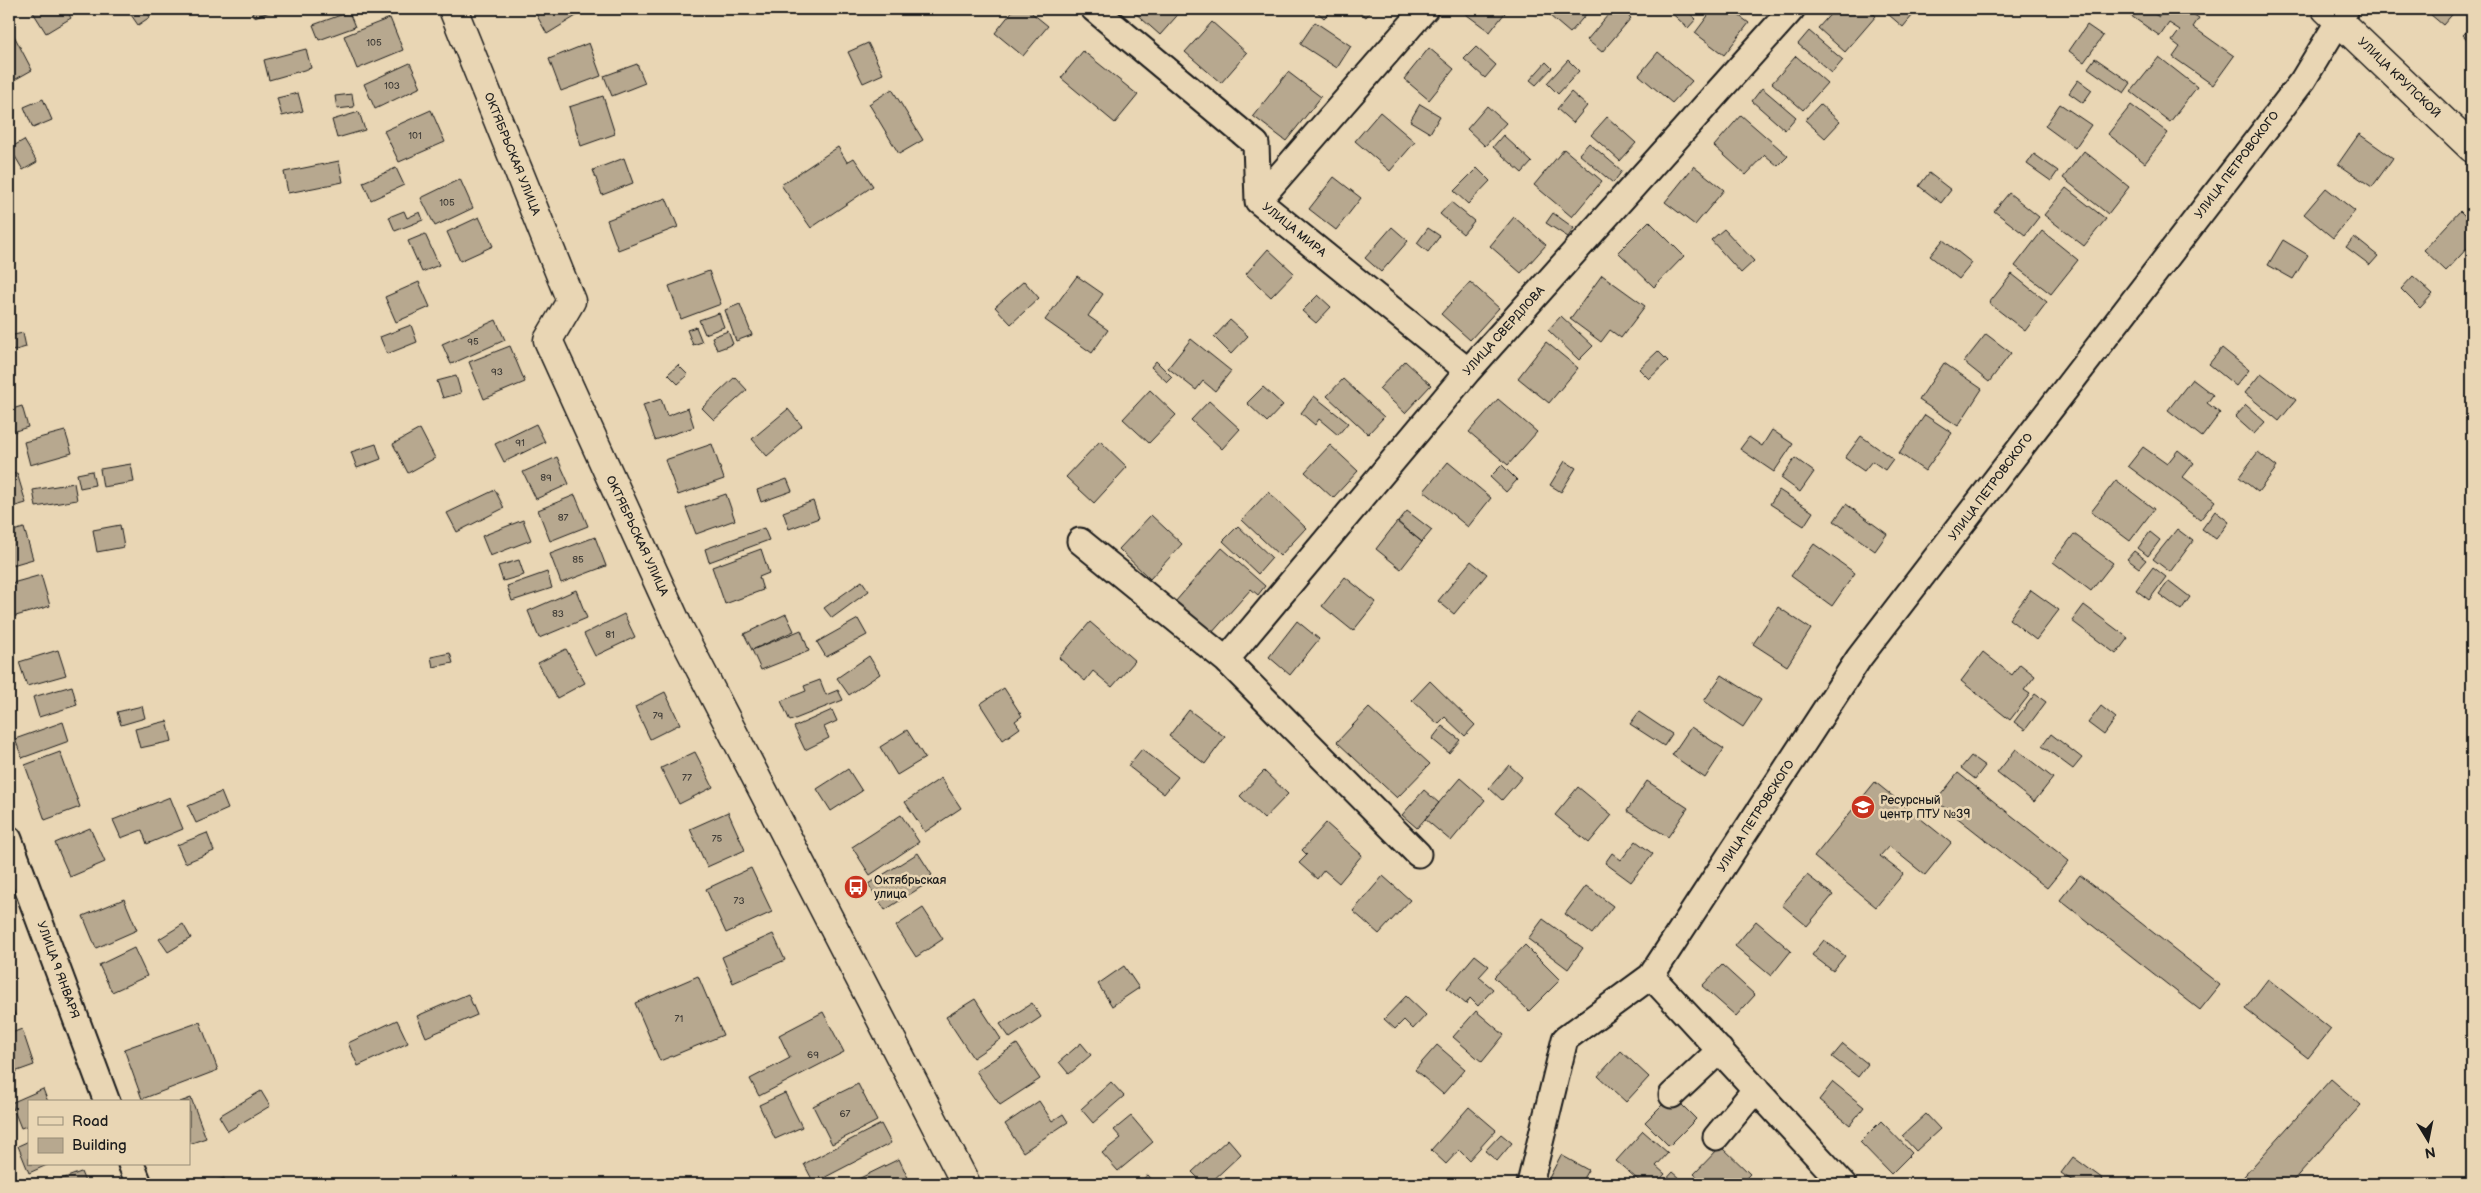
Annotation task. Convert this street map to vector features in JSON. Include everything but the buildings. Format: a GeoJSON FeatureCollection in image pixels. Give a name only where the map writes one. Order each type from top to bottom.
{"type":"FeatureCollection","features":[{"type":"Feature","properties":{"kind":"main road","name":"ОКТЯБРЬСКАЯ УЛИЦА"},"geometry":{"type":"LineString","coordinates":[[453,9],[571,301],[548,340],[678,626],[966,1184]]}},
{"type":"Feature","properties":{"kind":"main road","name":"УЛИЦА КРУПСКОЙ"},"geometry":{"type":"LineString","coordinates":[[2337,13],[2472,148]]}},
{"type":"Feature","properties":{"kind":"street","name":"УЛИЦА МИРА"},"geometry":{"type":"LineString","coordinates":[[1094,9],[1256,144],[1258,201],[1468,371]]}},
{"type":"Feature","properties":{"kind":"street"},"geometry":{"type":"LineString","coordinates":[[1258,201],[1425,9]]}},
{"type":"Feature","properties":{"kind":"street","name":"УЛИЦА СВЕРДЛОВА"},"geometry":{"type":"LineString","coordinates":[[1226,660],[1468,371],[1792,9]]}},
{"type":"Feature","properties":{"kind":"street","name":"УЛИЦА ПЕТРОВСКОГО"},"geometry":{"type":"LineString","coordinates":[[1530,1184],[1565,1039],[1651,976],[1859,658],[2303,80],[2337,13]]}},
{"type":"Feature","properties":{"kind":"street"},"geometry":{"type":"LineString","coordinates":[[1080,541],[1226,660],[1418,854]]}},
{"type":"Feature","properties":{"kind":"street","name":"УЛИЦА 9 ЯНВАРЯ"},"geometry":{"type":"LineString","coordinates":[[9,839],[106,1100]]}},
{"type":"Feature","properties":{"kind":"street"},"geometry":{"type":"LineString","coordinates":[[1651,976],[1843,1184]]}},
{"type":"Feature","properties":{"kind":"street"},"geometry":{"type":"LineString","coordinates":[[1672,1095],[1720,1050]]}},
{"type":"Feature","properties":{"kind":"street"},"geometry":{"type":"LineString","coordinates":[[1716,1137],[1756,1089]]}},
{"type":"Feature","properties":{"kind":"street"},"geometry":{"type":"LineString","coordinates":[[132,1166],[139,1184]]}},
{"type":"Feature","properties":{"kind":"place","name":"Ресурсный центр ПТУ №39"},"geometry":{"type":"Point","coordinates":[1863,807]}},
{"type":"Feature","properties":{"kind":"place","name":"Октябрьская улица"},"geometry":{"type":"Point","coordinates":[856,887]}}]}
